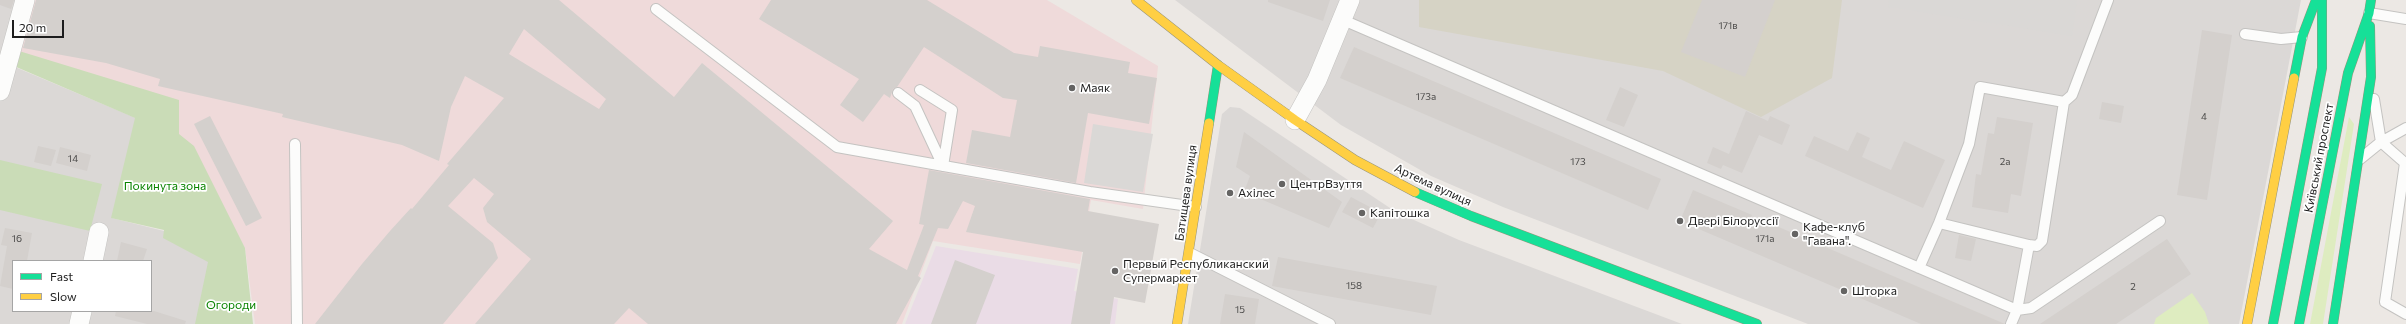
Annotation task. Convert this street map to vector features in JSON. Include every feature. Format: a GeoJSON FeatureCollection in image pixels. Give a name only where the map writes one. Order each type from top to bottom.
{"type":"FeatureCollection","features":[{"type":"Feature","properties":{"kind":"main road","name":"Артема вулиця"},"geometry":{"type":"LineString","coordinates":[[1136,0],[1218,65],[1295,120],[1355,160],[1414,192],[1470,216],[1757,324]]}},
{"type":"Feature","properties":{"kind":"main road"},"geometry":{"type":"LineString","coordinates":[[2247,324],[2302,37],[2316,0]]}},
{"type":"Feature","properties":{"kind":"main road","name":"Київський проспект"},"geometry":{"type":"LineString","coordinates":[[2273,324],[2322,68],[2322,0]]}},
{"type":"Feature","properties":{"kind":"main road","name":"Київський проспект"},"geometry":{"type":"LineString","coordinates":[[2299,324],[2348,73],[2369,12],[2371,0]]}},
{"type":"Feature","properties":{"kind":"main road"},"geometry":{"type":"LineString","coordinates":[[2333,324],[2371,77],[2369,12]]}},
{"type":"Feature","properties":{"kind":"main road","name":"Батищева вулиця"},"geometry":{"type":"LineString","coordinates":[[1177,324],[1190,253],[1218,65]]}},
{"type":"Feature","properties":{"kind":"street"},"geometry":{"type":"LineString","coordinates":[[0,91],[25,0]]}},
{"type":"Feature","properties":{"kind":"street"},"geometry":{"type":"LineString","coordinates":[[1295,120],[1317,80],[1350,0]]}},
{"type":"Feature","properties":{"kind":"street"},"geometry":{"type":"LineString","coordinates":[[93,260],[99,232]]}},
{"type":"Feature","properties":{"kind":"street"},"geometry":{"type":"LineString","coordinates":[[79,324],[82,312]]}},
{"type":"Feature","properties":{"kind":"lane"},"geometry":{"type":"LineString","coordinates":[[1939,223],[2029,245],[2036,246],[2042,241],[2064,102],[2072,95],[2108,0]]}},
{"type":"Feature","properties":{"kind":"lane"},"geometry":{"type":"LineString","coordinates":[[656,9],[837,147],[1090,192],[1196,207]]}},
{"type":"Feature","properties":{"kind":"lane"},"geometry":{"type":"LineString","coordinates":[[2369,12],[2406,19]]}},
{"type":"Feature","properties":{"kind":"lane"},"geometry":{"type":"LineString","coordinates":[[1343,20],[2017,310],[2031,308],[2160,221]]}},
{"type":"Feature","properties":{"kind":"lane"},"geometry":{"type":"LineString","coordinates":[[2245,34],[2281,39],[2302,37]]}},
{"type":"Feature","properties":{"kind":"lane"},"geometry":{"type":"LineString","coordinates":[[2371,77],[2381,142],[2406,163],[2385,302],[2406,314]]}},
{"type":"Feature","properties":{"kind":"lane"},"geometry":{"type":"LineString","coordinates":[[1918,268],[1939,223],[1969,144],[1980,87],[2064,102]]}},
{"type":"Feature","properties":{"kind":"lane"},"geometry":{"type":"LineString","coordinates":[[920,90],[952,110],[944,166]]}},
{"type":"Feature","properties":{"kind":"lane"},"geometry":{"type":"LineString","coordinates":[[898,93],[915,106],[944,166]]}},
{"type":"Feature","properties":{"kind":"lane"},"geometry":{"type":"LineString","coordinates":[[2359,160],[2381,142],[2406,128]]}},
{"type":"Feature","properties":{"kind":"lane"},"geometry":{"type":"LineString","coordinates":[[295,144],[298,324]]}},
{"type":"Feature","properties":{"kind":"lane"},"geometry":{"type":"LineString","coordinates":[[2011,324],[2017,310],[2029,245]]}},
{"type":"Feature","properties":{"kind":"lane"},"geometry":{"type":"LineString","coordinates":[[1190,253],[1330,324]]}},
{"type":"Feature","properties":{"kind":"shaded area"},"geometry":{"type":"Polygon","coordinates":[[[0,0],[31,0],[15,67],[136,118],[112,218],[224,246],[209,324],[0,324],[0,0]]]}},
{"type":"Feature","properties":{"kind":"shaded area","name":"Маяк"},"geometry":{"type":"Polygon","coordinates":[[[32,0],[1047,0],[1158,66],[1143,209],[1091,200],[1080,264],[933,241],[902,324],[255,324],[245,248],[181,137],[19,51],[32,0]]]}},
{"type":"Feature","properties":{"kind":"shaded area"},"geometry":{"type":"Polygon","coordinates":[[[1175,0],[2301,0],[2239,324],[1808,324],[1503,207],[1431,176],[1341,125],[1175,0]]]}},
{"type":"Feature","properties":{"kind":"shaded area"},"geometry":{"type":"Polygon","coordinates":[[[1419,0],[1842,0],[1832,78],[1761,117],[1663,71],[1419,27],[1419,0]]]}},
{"type":"Feature","properties":{"kind":"shaded area"},"geometry":{"type":"Polygon","coordinates":[[[1889,0],[2077,0],[2072,36],[1888,7],[1889,0]]]}},
{"type":"Feature","properties":{"kind":"shaded area"},"geometry":{"type":"Polygon","coordinates":[[[1230,107],[1240,108],[1396,212],[1459,240],[1682,324],[1188,324],[1222,114],[1230,107]]]}},
{"type":"Feature","properties":{"kind":"shaded area"},"geometry":{"type":"Polygon","coordinates":[[[1093,124],[1153,134],[1143,192],[1084,183],[1093,124]]]}},
{"type":"Feature","properties":{"kind":"shaded area"},"geometry":{"type":"Polygon","coordinates":[[[936,246],[1078,269],[1074,291],[1118,299],[1115,324],[905,324],[936,246]]]}},
{"type":"Feature","properties":{"kind":"green space","name":"Покинута зона"},"geometry":{"type":"Polygon","coordinates":[[[19,51],[179,100],[179,134],[194,146],[245,248],[253,324],[195,324],[208,262],[163,238],[164,230],[111,218],[135,118],[14,66],[19,51]]]}},
{"type":"Feature","properties":{"kind":"green space"},"geometry":{"type":"Polygon","coordinates":[[[2349,117],[2354,124],[2323,324],[2310,324],[2349,117]]]}},
{"type":"Feature","properties":{"kind":"green space","name":"Покинута зона"},"geometry":{"type":"Polygon","coordinates":[[[0,160],[102,184],[90,231],[0,210],[0,160]]]}},
{"type":"Feature","properties":{"kind":"green space"},"geometry":{"type":"Polygon","coordinates":[[[2192,293],[2205,312],[2209,324],[2154,324],[2156,318],[2192,293]]]}},
{"type":"Feature","properties":{"kind":"building"},"geometry":{"type":"Polygon","coordinates":[[[0,0],[14,0],[11,9],[0,5],[0,0]]]}},
{"type":"Feature","properties":{"kind":"building"},"geometry":{"type":"Polygon","coordinates":[[[36,0],[559,0],[674,97],[702,63],[893,221],[869,249],[907,270],[924,225],[919,224],[929,170],[1090,199],[1088,211],[1159,224],[1145,303],[1114,297],[1110,324],[1071,324],[1083,252],[966,232],[975,206],[963,201],[948,229],[938,228],[918,276],[921,278],[896,324],[648,324],[629,308],[614,324],[475,324],[531,259],[487,222],[483,208],[494,194],[474,178],[448,206],[493,243],[498,258],[443,324],[315,324],[362,264],[390,231],[411,208],[412,209],[449,165],[447,164],[504,98],[465,76],[451,107],[439,161],[402,145],[282,117],[283,114],[158,86],[160,79],[106,63],[23,48],[36,0]],[[524,29],[509,54],[599,109],[606,99],[524,29]]]}},
{"type":"Feature","properties":{"kind":"building","name":"Маяк"},"geometry":{"type":"Polygon","coordinates":[[[771,0],[927,0],[1014,53],[1038,57],[1040,46],[1130,62],[1128,73],[1157,78],[1149,124],[1088,113],[1076,183],[966,163],[972,130],[1010,137],[1017,100],[1003,98],[924,47],[897,87],[893,89],[890,98],[884,94],[863,122],[840,105],[859,79],[759,19],[771,0]]]}},
{"type":"Feature","properties":{"kind":"building"},"geometry":{"type":"Polygon","coordinates":[[[1268,0],[1330,0],[1323,21],[1268,2],[1268,0]]]}},
{"type":"Feature","properties":{"kind":"building"},"geometry":{"type":"Polygon","coordinates":[[[1702,0],[1775,0],[1745,77],[1681,52],[1702,0]]]}},
{"type":"Feature","properties":{"kind":"building"},"geometry":{"type":"Polygon","coordinates":[[[2202,30],[2232,35],[2207,200],[2177,195],[2202,30]]]}},
{"type":"Feature","properties":{"kind":"building"},"geometry":{"type":"Polygon","coordinates":[[[1354,47],[1661,179],[1648,210],[1340,78],[1354,47]]]}},
{"type":"Feature","properties":{"kind":"building"},"geometry":{"type":"Polygon","coordinates":[[[1620,87],[1638,95],[1624,127],[1606,120],[1620,87]]]}},
{"type":"Feature","properties":{"kind":"building"},"geometry":{"type":"Polygon","coordinates":[[[2102,102],[2124,106],[2121,123],[2099,119],[2102,102]]]}},
{"type":"Feature","properties":{"kind":"building"},"geometry":{"type":"Polygon","coordinates":[[[1746,111],[1768,121],[1770,116],[1790,125],[1782,145],[1759,135],[1742,173],[1723,165],[1721,169],[1707,163],[1713,147],[1729,154],[1746,111]]]}},
{"type":"Feature","properties":{"kind":"building"},"geometry":{"type":"Polygon","coordinates":[[[210,116],[262,218],[246,226],[194,124],[210,116]]]}},
{"type":"Feature","properties":{"kind":"building"},"geometry":{"type":"Polygon","coordinates":[[[1997,117],[2033,123],[2021,196],[2011,194],[2008,213],[1972,207],[1976,174],[1981,175],[1988,133],[1994,134],[1997,117]]]}},
{"type":"Feature","properties":{"kind":"building","name":"ЦентрВзуття"},"geometry":{"type":"Polygon","coordinates":[[[1244,132],[1342,202],[1329,228],[1244,192],[1250,176],[1236,167],[1244,132]]]}},
{"type":"Feature","properties":{"kind":"building"},"geometry":{"type":"Polygon","coordinates":[[[1857,132],[1870,138],[1862,157],[1891,170],[1904,141],[1945,160],[1923,208],[1805,156],[1814,136],[1848,151],[1857,132]]]}},
{"type":"Feature","properties":{"kind":"building"},"geometry":{"type":"Polygon","coordinates":[[[38,146],[56,150],[51,166],[34,162],[38,146]]]}},
{"type":"Feature","properties":{"kind":"building"},"geometry":{"type":"Polygon","coordinates":[[[60,147],[91,155],[87,171],[56,163],[60,147]]]}},
{"type":"Feature","properties":{"kind":"building"},"geometry":{"type":"Polygon","coordinates":[[[1693,190],[1752,215],[1751,217],[1773,227],[1774,225],[2005,324],[1921,324],[1680,221],[1693,190]]]}},
{"type":"Feature","properties":{"kind":"building","name":"Капітошка"},"geometry":{"type":"Polygon","coordinates":[[[1351,197],[1381,213],[1373,228],[1342,212],[1351,197]]]}},
{"type":"Feature","properties":{"kind":"building"},"geometry":{"type":"Polygon","coordinates":[[[5,228],[32,233],[27,260],[12,260],[12,289],[0,286],[7,246],[1,245],[5,228]]]}},
{"type":"Feature","properties":{"kind":"building"},"geometry":{"type":"Polygon","coordinates":[[[1959,235],[1976,239],[1971,261],[1955,258],[1959,235]]]}},
{"type":"Feature","properties":{"kind":"building"},"geometry":{"type":"Polygon","coordinates":[[[2167,239],[2191,274],[2116,324],[2040,324],[2167,239]]]}},
{"type":"Feature","properties":{"kind":"building"},"geometry":{"type":"Polygon","coordinates":[[[121,242],[147,249],[143,260],[117,260],[121,242]]]}},
{"type":"Feature","properties":{"kind":"building"},"geometry":{"type":"Polygon","coordinates":[[[1278,257],[1437,286],[1431,315],[1272,286],[1278,257]]]}},
{"type":"Feature","properties":{"kind":"building"},"geometry":{"type":"Polygon","coordinates":[[[955,260],[995,275],[976,324],[931,324],[955,260]]]}},
{"type":"Feature","properties":{"kind":"building"},"geometry":{"type":"Polygon","coordinates":[[[1225,294],[1259,299],[1255,324],[1220,324],[1225,294]]]}},
{"type":"Feature","properties":{"kind":"building"},"geometry":{"type":"Polygon","coordinates":[[[154,311],[186,321],[185,324],[147,324],[115,316],[116,312],[154,311]]]}},
{"type":"Feature","properties":{"kind":"traffic: fast"},"geometry":{"type":"LineString","coordinates":[[2294,78],[2302,37],[2316,0]]}},
{"type":"Feature","properties":{"kind":"traffic: fast"},"geometry":{"type":"LineString","coordinates":[[2273,324],[2322,68],[2322,0]]}},
{"type":"Feature","properties":{"kind":"traffic: fast"},"geometry":{"type":"LineString","coordinates":[[2299,324],[2348,73],[2369,13],[2371,0]]}},
{"type":"Feature","properties":{"kind":"traffic: fast"},"geometry":{"type":"LineString","coordinates":[[2333,324],[2371,77],[2370,26]]}},
{"type":"Feature","properties":{"kind":"traffic: fast"},"geometry":{"type":"LineString","coordinates":[[1209,123],[1218,65]]}},
{"type":"Feature","properties":{"kind":"traffic: fast"},"geometry":{"type":"LineString","coordinates":[[1415,192],[1471,216],[1757,324]]}},
{"type":"Feature","properties":{"kind":"traffic: slow"},"geometry":{"type":"LineString","coordinates":[[1136,0],[1218,65],[1295,120],[1355,160],[1415,192]]}},
{"type":"Feature","properties":{"kind":"traffic: slow"},"geometry":{"type":"LineString","coordinates":[[2247,324],[2294,78]]}},
{"type":"Feature","properties":{"kind":"traffic: slow"},"geometry":{"type":"LineString","coordinates":[[1177,324],[1209,123]]}},
{"type":"Feature","properties":{"kind":"place","name":"Маяк"},"geometry":{"type":"Point","coordinates":[1072,88]}},
{"type":"Feature","properties":{"kind":"place","name":"ЦентрВзуття"},"geometry":{"type":"Point","coordinates":[1282,184]}},
{"type":"Feature","properties":{"kind":"place","name":"Ахілес"},"geometry":{"type":"Point","coordinates":[1230,193]}},
{"type":"Feature","properties":{"kind":"place","name":"Капітошка"},"geometry":{"type":"Point","coordinates":[1362,213]}},
{"type":"Feature","properties":{"kind":"place","name":"Двері Білоруссії"},"geometry":{"type":"Point","coordinates":[1680,221]}},
{"type":"Feature","properties":{"kind":"place","name":"Кафе-клуб \"Гавана\"."},"geometry":{"type":"Point","coordinates":[1795,234]}},
{"type":"Feature","properties":{"kind":"place","name":"Первый Республиканский Супермаркет"},"geometry":{"type":"Point","coordinates":[1115,271]}},
{"type":"Feature","properties":{"kind":"place","name":"Шторка"},"geometry":{"type":"Point","coordinates":[1844,291]}},
{"type":"Feature","properties":{"kind":"park label","name":"Огороди"},"geometry":{"type":"Point","coordinates":[231,305]}}]}
